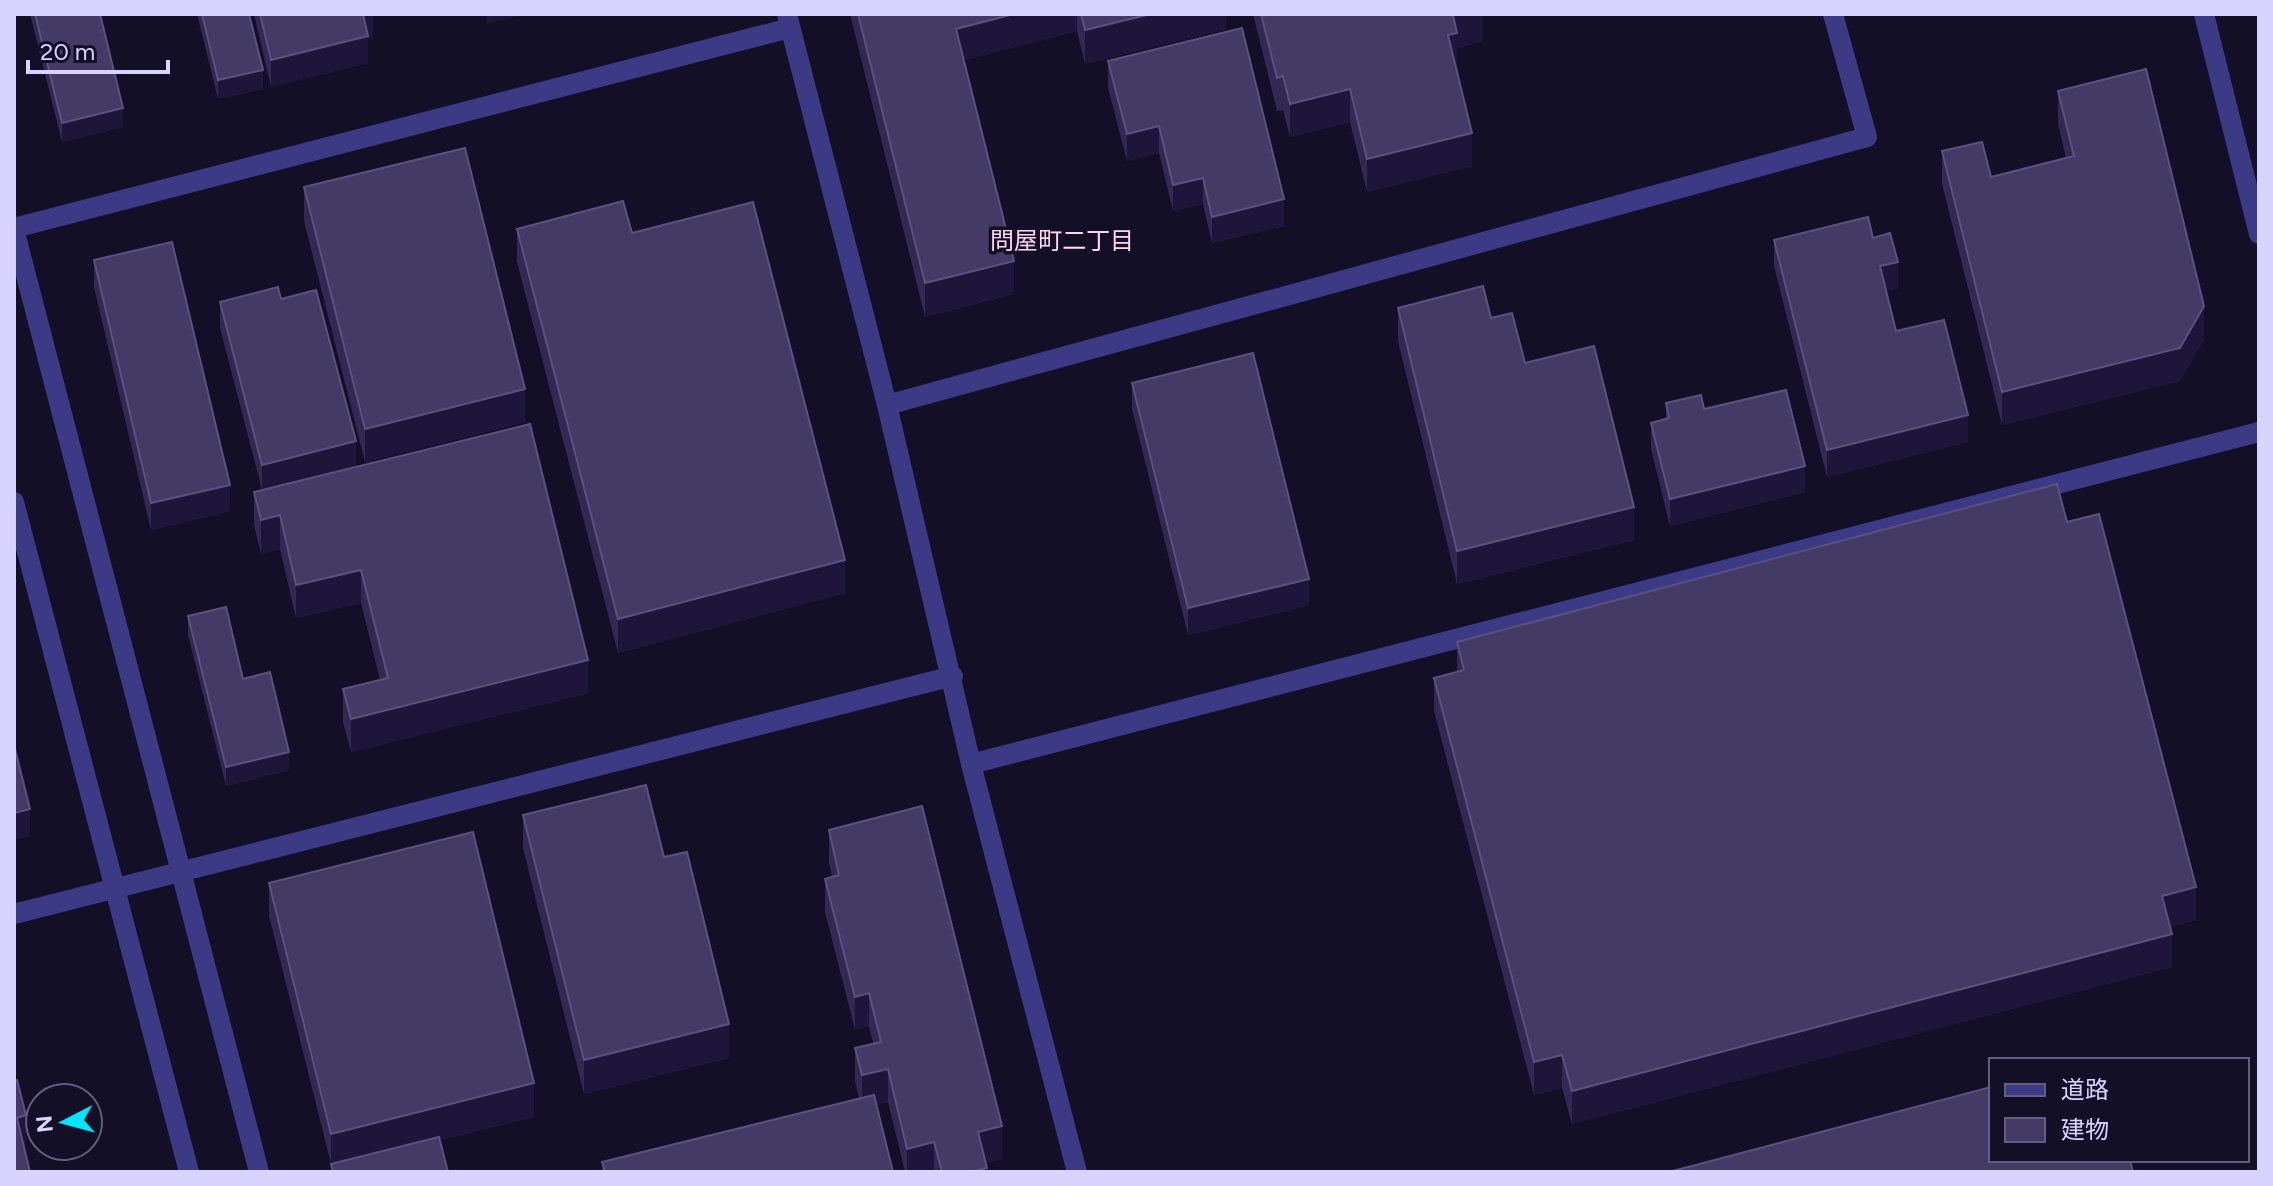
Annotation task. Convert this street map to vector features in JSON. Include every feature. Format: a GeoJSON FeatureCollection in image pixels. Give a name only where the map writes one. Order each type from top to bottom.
{"type":"FeatureCollection","features":[{"type":"Feature","properties":{"kind":"street"},"geometry":{"type":"LineString","coordinates":[[887,405],[1867,137],[1833,14]]}},
{"type":"Feature","properties":{"kind":"street"},"geometry":{"type":"LineString","coordinates":[[2204,14],[2259,234]]}},
{"type":"Feature","properties":{"kind":"street"},"geometry":{"type":"LineString","coordinates":[[259,1172],[14,228],[789,21],[887,405],[953,676],[971,764],[1077,1172]]}},
{"type":"Feature","properties":{"kind":"street"},"geometry":{"type":"LineString","coordinates":[[971,764],[2259,432]]}},
{"type":"Feature","properties":{"kind":"street"},"geometry":{"type":"LineString","coordinates":[[14,502],[189,1172]]}},
{"type":"Feature","properties":{"kind":"street"},"geometry":{"type":"LineString","coordinates":[[14,914],[953,676]]}},
{"type":"Feature","properties":{"kind":"building"},"geometry":{"type":"Polygon","coordinates":[[[35,14],[100,14],[123,108],[62,123],[35,14]]]}},
{"type":"Feature","properties":{"kind":"building"},"geometry":{"type":"Polygon","coordinates":[[[202,14],[249,14],[263,70],[218,80],[202,14]]]}},
{"type":"Feature","properties":{"kind":"building"},"geometry":{"type":"Polygon","coordinates":[[[260,14],[363,14],[368,36],[271,60],[260,14]]]}},
{"type":"Feature","properties":{"kind":"building"},"geometry":{"type":"Polygon","coordinates":[[[858,14],[1014,14],[956,29],[1014,261],[925,283],[858,14]]]}},
{"type":"Feature","properties":{"kind":"building"},"geometry":{"type":"Polygon","coordinates":[[[1081,14],[1151,14],[1085,30],[1081,14]]]}},
{"type":"Feature","properties":{"kind":"building"},"geometry":{"type":"Polygon","coordinates":[[[1261,14],[1459,14],[1453,15],[1457,33],[1448,35],[1472,133],[1367,159],[1350,89],[1290,104],[1283,76],[1277,78],[1261,14]]]}},
{"type":"Feature","properties":{"kind":"building"},"geometry":{"type":"Polygon","coordinates":[[[1242,28],[1284,199],[1212,217],[1203,178],[1173,185],[1159,126],[1127,134],[1108,61],[1242,28]]]}},
{"type":"Feature","properties":{"kind":"building"},"geometry":{"type":"Polygon","coordinates":[[[2146,69],[2204,306],[2180,348],[2002,392],[1942,151],[1982,142],[1991,177],[2074,156],[2058,91],[2146,69]]]}},
{"type":"Feature","properties":{"kind":"building"},"geometry":{"type":"Polygon","coordinates":[[[465,148],[525,389],[365,429],[304,187],[465,148]]]}},
{"type":"Feature","properties":{"kind":"building"},"geometry":{"type":"Polygon","coordinates":[[[623,201],[632,233],[753,202],[845,560],[618,619],[517,229],[623,201]]]}},
{"type":"Feature","properties":{"kind":"building"},"geometry":{"type":"Polygon","coordinates":[[[1868,217],[1873,238],[1890,233],[1898,262],[1880,266],[1896,331],[1944,320],[1968,415],[1827,450],[1774,240],[1868,217]]]}},
{"type":"Feature","properties":{"kind":"building"},"geometry":{"type":"Polygon","coordinates":[[[172,242],[230,485],[151,503],[94,260],[172,242]]]}},
{"type":"Feature","properties":{"kind":"building"},"geometry":{"type":"Polygon","coordinates":[[[1483,286],[1491,318],[1512,313],[1525,363],[1594,346],[1634,507],[1457,551],[1398,308],[1483,286]]]}},
{"type":"Feature","properties":{"kind":"building"},"geometry":{"type":"Polygon","coordinates":[[[278,287],[281,299],[316,290],[356,441],[262,465],[220,302],[278,287]]]}},
{"type":"Feature","properties":{"kind":"building"},"geometry":{"type":"Polygon","coordinates":[[[1253,353],[1309,579],[1188,608],[1132,383],[1253,353]]]}},
{"type":"Feature","properties":{"kind":"building"},"geometry":{"type":"Polygon","coordinates":[[[1786,390],[1805,466],[1670,499],[1651,423],[1669,418],[1666,403],[1701,395],[1704,409],[1786,390]]]}},
{"type":"Feature","properties":{"kind":"building"},"geometry":{"type":"Polygon","coordinates":[[[530,424],[588,660],[351,719],[343,689],[388,678],[361,570],[296,585],[280,515],[261,520],[254,492],[530,424]]]}},
{"type":"Feature","properties":{"kind":"building"},"geometry":{"type":"Polygon","coordinates":[[[2057,484],[2067,522],[2099,514],[2196,887],[2162,896],[2172,934],[1572,1091],[1562,1055],[1534,1062],[1434,678],[1464,670],[1457,642],[2057,484]]]}},
{"type":"Feature","properties":{"kind":"building"},"geometry":{"type":"Polygon","coordinates":[[[226,607],[243,679],[270,672],[289,752],[226,767],[188,616],[226,607]]]}},
{"type":"Feature","properties":{"kind":"building"},"geometry":{"type":"Polygon","coordinates":[[[14,745],[30,809],[14,813],[14,745]]]}},
{"type":"Feature","properties":{"kind":"building"},"geometry":{"type":"Polygon","coordinates":[[[646,785],[664,857],[687,852],[729,1024],[584,1060],[523,815],[646,785]]]}},
{"type":"Feature","properties":{"kind":"building"},"geometry":{"type":"Polygon","coordinates":[[[922,806],[1002,1126],[978,1132],[987,1168],[968,1172],[942,1172],[934,1142],[907,1149],[888,1069],[862,1075],[855,1048],[881,1042],[869,993],[855,997],[825,879],[839,875],[829,830],[922,806]]]}},
{"type":"Feature","properties":{"kind":"building"},"geometry":{"type":"Polygon","coordinates":[[[473,832],[534,1083],[331,1134],[269,883],[473,832]]]}},
{"type":"Feature","properties":{"kind":"building"},"geometry":{"type":"Polygon","coordinates":[[[17,1080],[24,1107],[24,1116],[17,1118],[24,1162],[28,1162],[30,1172],[14,1172],[14,1081],[17,1080]]]}},
{"type":"Feature","properties":{"kind":"building"},"geometry":{"type":"Polygon","coordinates":[[[1989,1088],[1989,1162],[2130,1162],[2133,1172],[1669,1172],[1989,1088]]]}},
{"type":"Feature","properties":{"kind":"building"},"geometry":{"type":"Polygon","coordinates":[[[874,1095],[893,1172],[605,1172],[602,1162],[874,1095]]]}},
{"type":"Feature","properties":{"kind":"building"},"geometry":{"type":"Polygon","coordinates":[[[439,1137],[448,1172],[333,1172],[331,1164],[439,1137]]]}},
{"type":"Feature","properties":{"kind":"district","name":"問屋町二丁目"},"geometry":{"type":"Point","coordinates":[1062,240]}}]}
